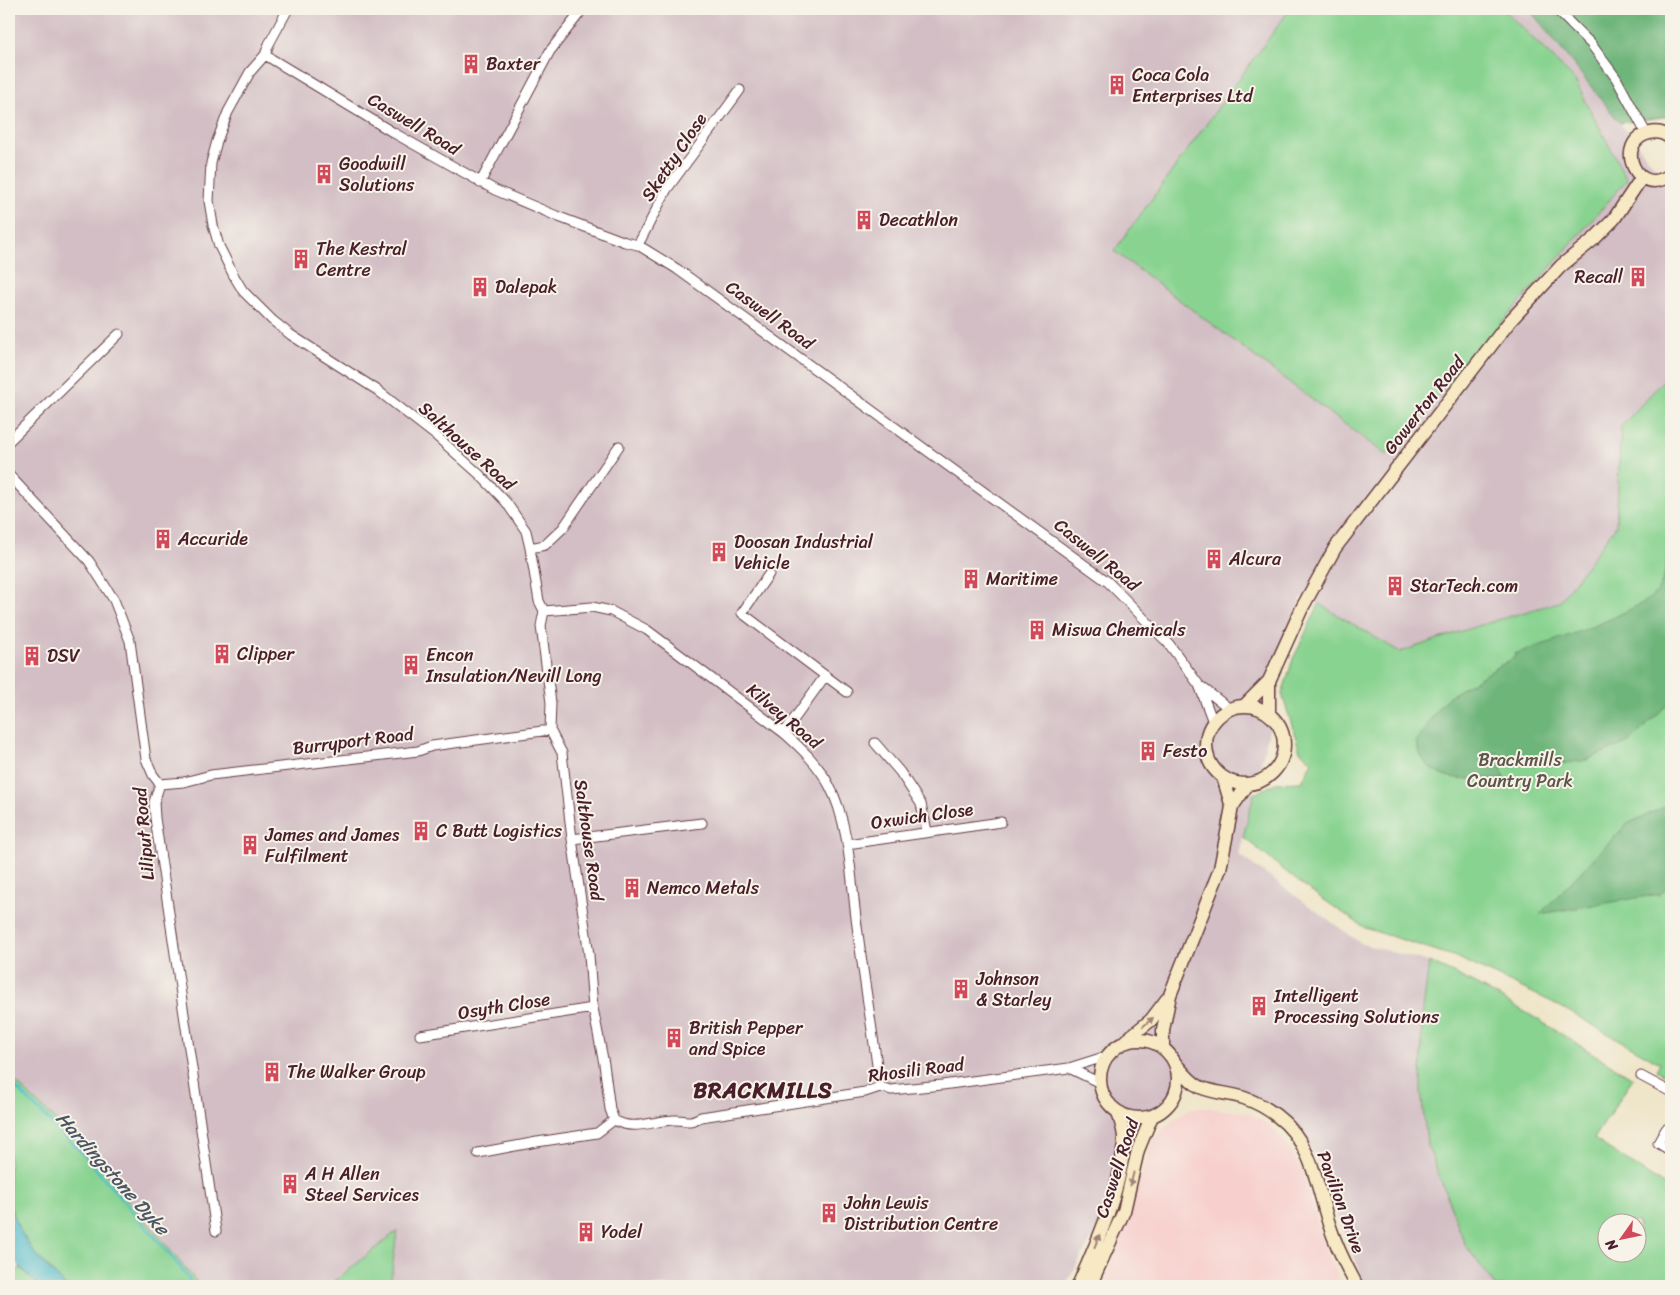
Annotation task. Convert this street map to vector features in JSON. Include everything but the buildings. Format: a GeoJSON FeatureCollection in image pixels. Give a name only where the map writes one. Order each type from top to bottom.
{"type":"FeatureCollection","features":[{"type":"Feature","properties":{"kind":"street","name":"Salthouse Road"},"geometry":{"type":"LineString","coordinates":[[288,9],[265,55],[250,72],[228,112],[217,141],[211,163],[209,201],[219,246],[243,291],[256,305],[291,335],[377,390],[435,435],[465,461],[506,502],[526,531],[539,601],[544,611],[541,626],[551,703],[550,730],[562,753],[589,955],[593,1008],[604,1064],[610,1109],[614,1120]]}},
{"type":"Feature","properties":{"kind":"street"},"geometry":{"type":"LineString","coordinates":[[480,182],[550,51],[579,14],[576,9]]}},
{"type":"Feature","properties":{"kind":"street"},"geometry":{"type":"LineString","coordinates":[[1556,9],[1591,44],[1616,78],[1646,133]]}},
{"type":"Feature","properties":{"kind":"street","name":"Caswell Road"},"geometry":{"type":"LineString","coordinates":[[265,55],[394,133],[495,190],[559,217],[625,242],[638,245],[677,269],[753,322],[777,343],[1108,582],[1169,644],[1199,685],[1213,722]]}},
{"type":"Feature","properties":{"kind":"street","name":"Sketty Close"},"geometry":{"type":"LineString","coordinates":[[638,245],[667,189],[740,90]]}},
{"type":"Feature","properties":{"kind":"street"},"geometry":{"type":"LineString","coordinates":[[1671,139],[1662,133],[1646,133],[1632,147],[1630,157],[1632,166],[1646,180],[1656,181],[1666,178],[1671,174]]}},
{"type":"Feature","properties":{"kind":"street","name":"Gowerton Road"},"geometry":{"type":"LineString","coordinates":[[1244,706],[1269,681],[1302,608],[1335,548],[1510,321],[1562,266],[1614,219],[1642,177]]}},
{"type":"Feature","properties":{"kind":"street"},"geometry":{"type":"LineString","coordinates":[[9,441],[119,334]]}},
{"type":"Feature","properties":{"kind":"street"},"geometry":{"type":"LineString","coordinates":[[530,548],[545,545],[563,528],[619,446]]}},
{"type":"Feature","properties":{"kind":"street","name":"Liliput Road"},"geometry":{"type":"LineString","coordinates":[[9,475],[89,561],[114,600],[130,641],[146,759],[153,775],[160,784],[154,802],[155,818],[216,1231]]}},
{"type":"Feature","properties":{"kind":"street"},"geometry":{"type":"LineString","coordinates":[[768,574],[742,613],[847,692]]}},
{"type":"Feature","properties":{"kind":"street","name":"Kilvey Road"},"geometry":{"type":"LineString","coordinates":[[544,611],[592,607],[611,611],[647,630],[784,734],[812,760],[830,785],[836,800],[847,844],[880,1087]]}},
{"type":"Feature","properties":{"kind":"street"},"geometry":{"type":"LineString","coordinates":[[784,734],[826,676]]}},
{"type":"Feature","properties":{"kind":"street","name":"Gowerton Road"},"geometry":{"type":"LineString","coordinates":[[1269,681],[1269,714]]}},
{"type":"Feature","properties":{"kind":"street","name":"Caswell Road"},"geometry":{"type":"LineString","coordinates":[[1199,685],[1230,709]]}},
{"type":"Feature","properties":{"kind":"street"},"geometry":{"type":"LineString","coordinates":[[1244,706],[1257,708],[1269,714],[1278,724],[1283,736],[1284,749],[1282,758],[1270,775],[1260,782],[1248,784],[1235,783],[1222,777],[1214,769],[1207,752],[1208,733],[1213,722],[1220,714],[1230,709],[1244,706]]}},
{"type":"Feature","properties":{"kind":"street","name":"Burryport Road"},"geometry":{"type":"LineString","coordinates":[[160,784],[189,781],[211,775],[418,751],[432,746],[550,730]]}},
{"type":"Feature","properties":{"kind":"street"},"geometry":{"type":"LineString","coordinates":[[875,743],[900,772],[921,804],[928,831]]}},
{"type":"Feature","properties":{"kind":"street"},"geometry":{"type":"LineString","coordinates":[[1222,777],[1232,807]]}},
{"type":"Feature","properties":{"kind":"street"},"geometry":{"type":"LineString","coordinates":[[1163,1048],[1163,1030],[1170,995],[1220,869],[1232,807],[1248,784]]}},
{"type":"Feature","properties":{"kind":"street","name":"Oxwich Close"},"geometry":{"type":"LineString","coordinates":[[847,844],[1001,822]]}},
{"type":"Feature","properties":{"kind":"street"},"geometry":{"type":"LineString","coordinates":[[572,839],[702,824]]}},
{"type":"Feature","properties":{"kind":"street"},"geometry":{"type":"LineString","coordinates":[[1120,1044],[1131,1040],[1153,1042],[1170,1055],[1175,1063],[1178,1084],[1175,1094],[1166,1108],[1152,1116],[1141,1118],[1118,1112],[1106,1099],[1100,1083],[1103,1064],[1107,1056],[1120,1044],[1151,1020],[1170,995]]}},
{"type":"Feature","properties":{"kind":"street","name":"Osyth Close"},"geometry":{"type":"LineString","coordinates":[[420,1035],[593,1008]]}},
{"type":"Feature","properties":{"kind":"street","name":"Rhosili Road"},"geometry":{"type":"LineString","coordinates":[[614,1120],[623,1125],[633,1126],[676,1120],[690,1122],[702,1117],[865,1092],[880,1087],[891,1090],[942,1085],[1069,1068],[1107,1056]]}},
{"type":"Feature","properties":{"kind":"street","name":"Pavilion Drive"},"geometry":{"type":"LineString","coordinates":[[1175,1063],[1199,1087],[1255,1102],[1278,1117],[1290,1128],[1301,1143],[1312,1164],[1340,1256],[1357,1286]]}},
{"type":"Feature","properties":{"kind":"street"},"geometry":{"type":"LineString","coordinates":[[1069,1068],[1100,1083]]}},
{"type":"Feature","properties":{"kind":"street"},"geometry":{"type":"LineString","coordinates":[[1642,1076],[1671,1092]]}},
{"type":"Feature","properties":{"kind":"street","name":"Pavilion Drive"},"geometry":{"type":"LineString","coordinates":[[1175,1094],[1190,1090],[1213,1091]]}},
{"type":"Feature","properties":{"kind":"street","name":"Caswell Road"},"geometry":{"type":"LineString","coordinates":[[1078,1286],[1099,1238],[1112,1201],[1122,1161],[1124,1137],[1118,1112]]}},
{"type":"Feature","properties":{"kind":"street","name":"Caswell Road"},"geometry":{"type":"LineString","coordinates":[[1090,1286],[1124,1211],[1138,1150],[1152,1116]]}},
{"type":"Feature","properties":{"kind":"street"},"geometry":{"type":"LineString","coordinates":[[478,1153],[537,1142],[597,1134],[614,1120]]}},
{"type":"Feature","properties":{"kind":"street"},"geometry":{"type":"LineString","coordinates":[[1666,1129],[1658,1143],[1671,1151]]}},
{"type":"Feature","properties":{"kind":"shaded area"},"geometry":{"type":"Polygon","coordinates":[[[9,9],[1529,9],[1671,187],[1671,372],[1621,427],[1616,526],[1559,602],[1474,627],[1400,652],[1319,604],[1301,597],[1239,855],[1362,944],[1429,962],[1422,1019],[1421,1091],[1427,1144],[1465,1244],[1495,1286],[1366,1286],[1333,1204],[1321,1166],[1311,1149],[1286,1116],[1195,1080],[1170,1099],[1065,1286],[390,1286],[397,1231],[329,1286],[200,1286],[85,1148],[9,1076],[9,9]]]}},
{"type":"Feature","properties":{"kind":"shaded area"},"geometry":{"type":"Polygon","coordinates":[[[1203,1107],[1248,1113],[1271,1126],[1291,1151],[1303,1172],[1326,1252],[1343,1286],[1101,1286],[1131,1213],[1150,1148],[1159,1133],[1173,1120],[1189,1109],[1203,1107]]]}},
{"type":"Feature","properties":{"kind":"green space"},"geometry":{"type":"Polygon","coordinates":[[[1290,9],[1503,9],[1574,79],[1627,180],[1386,455],[1114,251],[1290,9]]]}},
{"type":"Feature","properties":{"kind":"green space"},"geometry":{"type":"Polygon","coordinates":[[[1529,9],[1671,9],[1671,116],[1620,123],[1529,9]]]}},
{"type":"Feature","properties":{"kind":"green space","name":"Brackmills Country Park"},"geometry":{"type":"Polygon","coordinates":[[[1671,372],[1671,1078],[1656,1070],[1660,1063],[1552,1002],[1456,957],[1365,928],[1301,884],[1243,837],[1254,794],[1276,783],[1302,782],[1312,761],[1300,751],[1282,694],[1293,659],[1319,604],[1400,652],[1474,627],[1559,602],[1616,526],[1621,427],[1671,372]]]}},
{"type":"Feature","properties":{"kind":"green space"},"geometry":{"type":"Polygon","coordinates":[[[1668,520],[1671,520],[1671,701],[1629,742],[1586,760],[1554,765],[1540,763],[1534,766],[1495,752],[1491,758],[1500,763],[1504,779],[1463,779],[1450,777],[1438,773],[1429,766],[1421,756],[1416,741],[1439,707],[1449,696],[1515,657],[1514,654],[1615,617],[1647,600],[1657,591],[1666,567],[1668,520]]]}},
{"type":"Feature","properties":{"kind":"green space"},"geometry":{"type":"Polygon","coordinates":[[[1671,804],[1671,883],[1660,894],[1540,914],[1627,824],[1671,804]]]}},
{"type":"Feature","properties":{"kind":"green space"},"geometry":{"type":"Polygon","coordinates":[[[1429,962],[1508,1002],[1633,1078],[1594,1139],[1671,1190],[1671,1286],[1495,1286],[1465,1244],[1427,1144],[1421,1091],[1422,1019],[1429,962]]]}},
{"type":"Feature","properties":{"kind":"green space"},"geometry":{"type":"Polygon","coordinates":[[[9,1076],[85,1148],[200,1286],[66,1286],[32,1250],[17,1226],[9,1200],[9,1076]]]}},
{"type":"Feature","properties":{"kind":"green space"},"geometry":{"type":"Polygon","coordinates":[[[397,1231],[390,1286],[329,1286],[397,1231]]]}},
{"type":"Feature","properties":{"kind":"green space"},"geometry":{"type":"Polygon","coordinates":[[[20,1268],[39,1286],[9,1286],[9,1273],[10,1275],[20,1268]]]}},
{"type":"Feature","properties":{"kind":"water"},"geometry":{"type":"Polygon","coordinates":[[[9,1200],[18,1226],[31,1248],[66,1286],[39,1286],[9,1253],[9,1200]]]}},
{"type":"Feature","properties":{"kind":"waterway","name":"Hardingstone Dyke"},"geometry":{"type":"LineString","coordinates":[[9,1081],[83,1154],[181,1268],[194,1286]]}},
{"type":"Feature","properties":{"kind":"place","name":"Baxter"},"geometry":{"type":"Point","coordinates":[471,64]}},
{"type":"Feature","properties":{"kind":"place","name":"Coca Cola Enterprises Ltd"},"geometry":{"type":"Point","coordinates":[1117,85]}},
{"type":"Feature","properties":{"kind":"place","name":"Goodwill Solutions"},"geometry":{"type":"Point","coordinates":[324,174]}},
{"type":"Feature","properties":{"kind":"place","name":"Decathlon"},"geometry":{"type":"Point","coordinates":[864,220]}},
{"type":"Feature","properties":{"kind":"place","name":"The Kestral Centre"},"geometry":{"type":"Point","coordinates":[301,259]}},
{"type":"Feature","properties":{"kind":"place","name":"Recall"},"geometry":{"type":"Point","coordinates":[1638,277]}},
{"type":"Feature","properties":{"kind":"place","name":"Dalepak"},"geometry":{"type":"Point","coordinates":[480,287]}},
{"type":"Feature","properties":{"kind":"place","name":"Accuride"},"geometry":{"type":"Point","coordinates":[163,539]}},
{"type":"Feature","properties":{"kind":"place","name":"Doosan Industrial Vehicle"},"geometry":{"type":"Point","coordinates":[719,552]}},
{"type":"Feature","properties":{"kind":"place","name":"Alcura"},"geometry":{"type":"Point","coordinates":[1214,559]}},
{"type":"Feature","properties":{"kind":"place","name":"Maritime"},"geometry":{"type":"Point","coordinates":[971,579]}},
{"type":"Feature","properties":{"kind":"place","name":"StarTech.com"},"geometry":{"type":"Point","coordinates":[1395,586]}},
{"type":"Feature","properties":{"kind":"place","name":"Miswa Chemicals"},"geometry":{"type":"Point","coordinates":[1037,630]}},
{"type":"Feature","properties":{"kind":"place","name":"Clipper"},"geometry":{"type":"Point","coordinates":[222,654]}},
{"type":"Feature","properties":{"kind":"place","name":"DSV"},"geometry":{"type":"Point","coordinates":[32,656]}},
{"type":"Feature","properties":{"kind":"place","name":"Encon Insulation/Nevill Long"},"geometry":{"type":"Point","coordinates":[411,665]}},
{"type":"Feature","properties":{"kind":"place","name":"Festo"},"geometry":{"type":"Point","coordinates":[1148,751]}},
{"type":"Feature","properties":{"kind":"place","name":"C Butt Logistics"},"geometry":{"type":"Point","coordinates":[421,831]}},
{"type":"Feature","properties":{"kind":"place","name":"James and James Fulfilment"},"geometry":{"type":"Point","coordinates":[250,845]}},
{"type":"Feature","properties":{"kind":"place","name":"Nemco Metals"},"geometry":{"type":"Point","coordinates":[632,888]}},
{"type":"Feature","properties":{"kind":"place","name":"Johnson & Starley"},"geometry":{"type":"Point","coordinates":[961,989]}},
{"type":"Feature","properties":{"kind":"place","name":"Intelligent Processing Solutions"},"geometry":{"type":"Point","coordinates":[1259,1006]}},
{"type":"Feature","properties":{"kind":"place","name":"British Pepper and Spice"},"geometry":{"type":"Point","coordinates":[674,1038]}},
{"type":"Feature","properties":{"kind":"place","name":"The Walker Group"},"geometry":{"type":"Point","coordinates":[272,1072]}},
{"type":"Feature","properties":{"kind":"place","name":"A H Allen Steel Services"},"geometry":{"type":"Point","coordinates":[290,1184]}},
{"type":"Feature","properties":{"kind":"place","name":"John Lewis Distribution Centre"},"geometry":{"type":"Point","coordinates":[829,1213]}},
{"type":"Feature","properties":{"kind":"place","name":"Yodel"},"geometry":{"type":"Point","coordinates":[586,1232]}},
{"type":"Feature","properties":{"kind":"district","name":"BRACKMILLS"},"geometry":{"type":"Point","coordinates":[763,1090]}}]}
